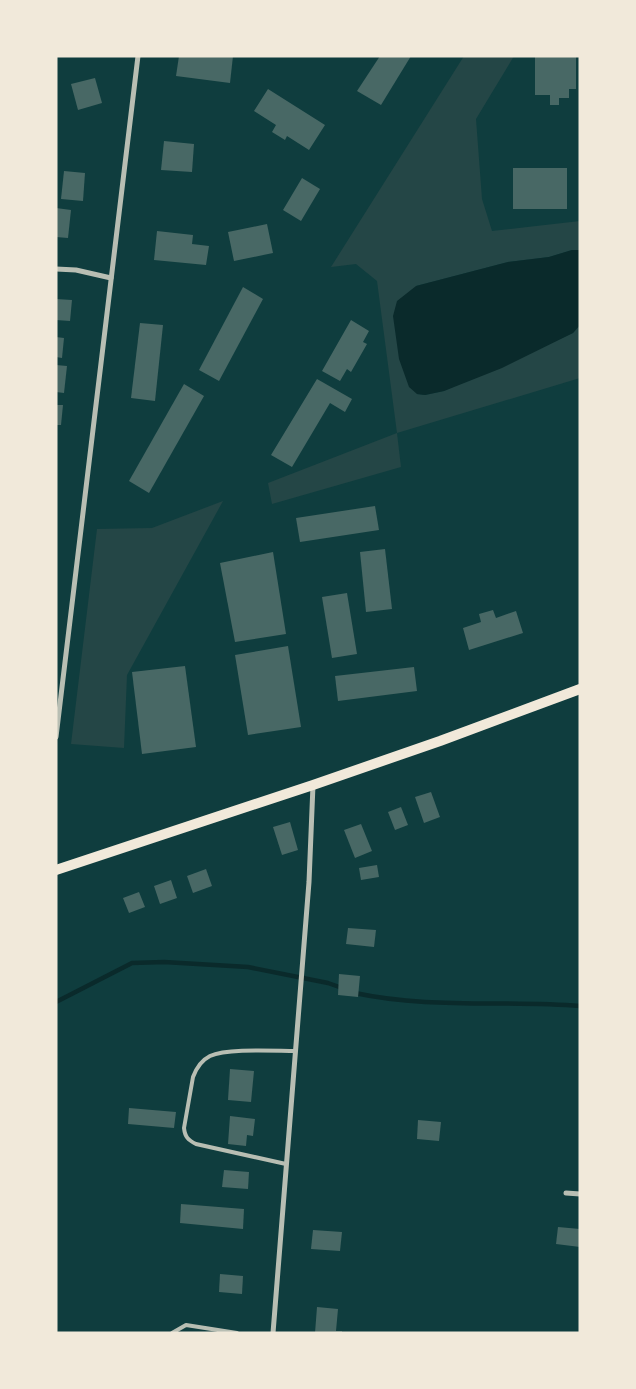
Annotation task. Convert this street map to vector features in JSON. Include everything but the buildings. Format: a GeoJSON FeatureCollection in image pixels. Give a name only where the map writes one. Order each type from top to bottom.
{"type":"FeatureCollection","features":[{"type":"Feature","properties":{"kind":"main road"},"geometry":{"type":"LineString","coordinates":[[56,870],[314,785],[580,689]]}},
{"type":"Feature","properties":{"kind":"street"},"geometry":{"type":"LineString","coordinates":[[56,737],[138,56]]}},
{"type":"Feature","properties":{"kind":"street"},"geometry":{"type":"LineString","coordinates":[[56,269],[76,270],[111,278]]}},
{"type":"Feature","properties":{"kind":"street"},"geometry":{"type":"LineString","coordinates":[[273,1333],[309,882],[314,785]]}},
{"type":"Feature","properties":{"kind":"street"},"geometry":{"type":"LineString","coordinates":[[566,1192],[580,1194]]}},
{"type":"Feature","properties":{"kind":"lane"},"geometry":{"type":"LineString","coordinates":[[286,1164],[196,1144],[187,1139],[184,1134],[184,1128],[193,1077],[195,1072],[210,1056],[227,1052],[295,1051]]}},
{"type":"Feature","properties":{"kind":"lane"},"geometry":{"type":"LineString","coordinates":[[172,1333],[186,1326],[237,1333]]}},
{"type":"Feature","properties":{"kind":"shaded area"},"geometry":{"type":"Polygon","coordinates":[[[464,56],[514,56],[476,119],[482,199],[492,231],[580,221],[580,250],[572,250],[549,257],[508,262],[416,286],[417,394],[425,395],[444,391],[573,333],[580,325],[580,378],[397,433],[377,281],[356,264],[331,267],[464,56]]]}},
{"type":"Feature","properties":{"kind":"shaded area"},"geometry":{"type":"Polygon","coordinates":[[[572,250],[580,250],[580,325],[573,333],[502,368],[444,391],[425,395],[417,394],[409,387],[399,359],[393,316],[397,301],[416,286],[508,262],[549,257],[572,250]]]}},
{"type":"Feature","properties":{"kind":"shaded area"},"geometry":{"type":"Polygon","coordinates":[[[397,433],[401,467],[272,504],[268,483],[397,433]]]}},
{"type":"Feature","properties":{"kind":"shaded area"},"geometry":{"type":"Polygon","coordinates":[[[223,501],[127,675],[124,748],[71,744],[97,529],[152,528],[223,501]]]}},
{"type":"Feature","properties":{"kind":"waterway"},"geometry":{"type":"LineString","coordinates":[[56,1002],[132,963],[164,962],[248,967],[328,983],[342,988]]}},
{"type":"Feature","properties":{"kind":"waterway"},"geometry":{"type":"LineString","coordinates":[[355,993],[383,998],[439,1003],[580,1006]]}}]}
